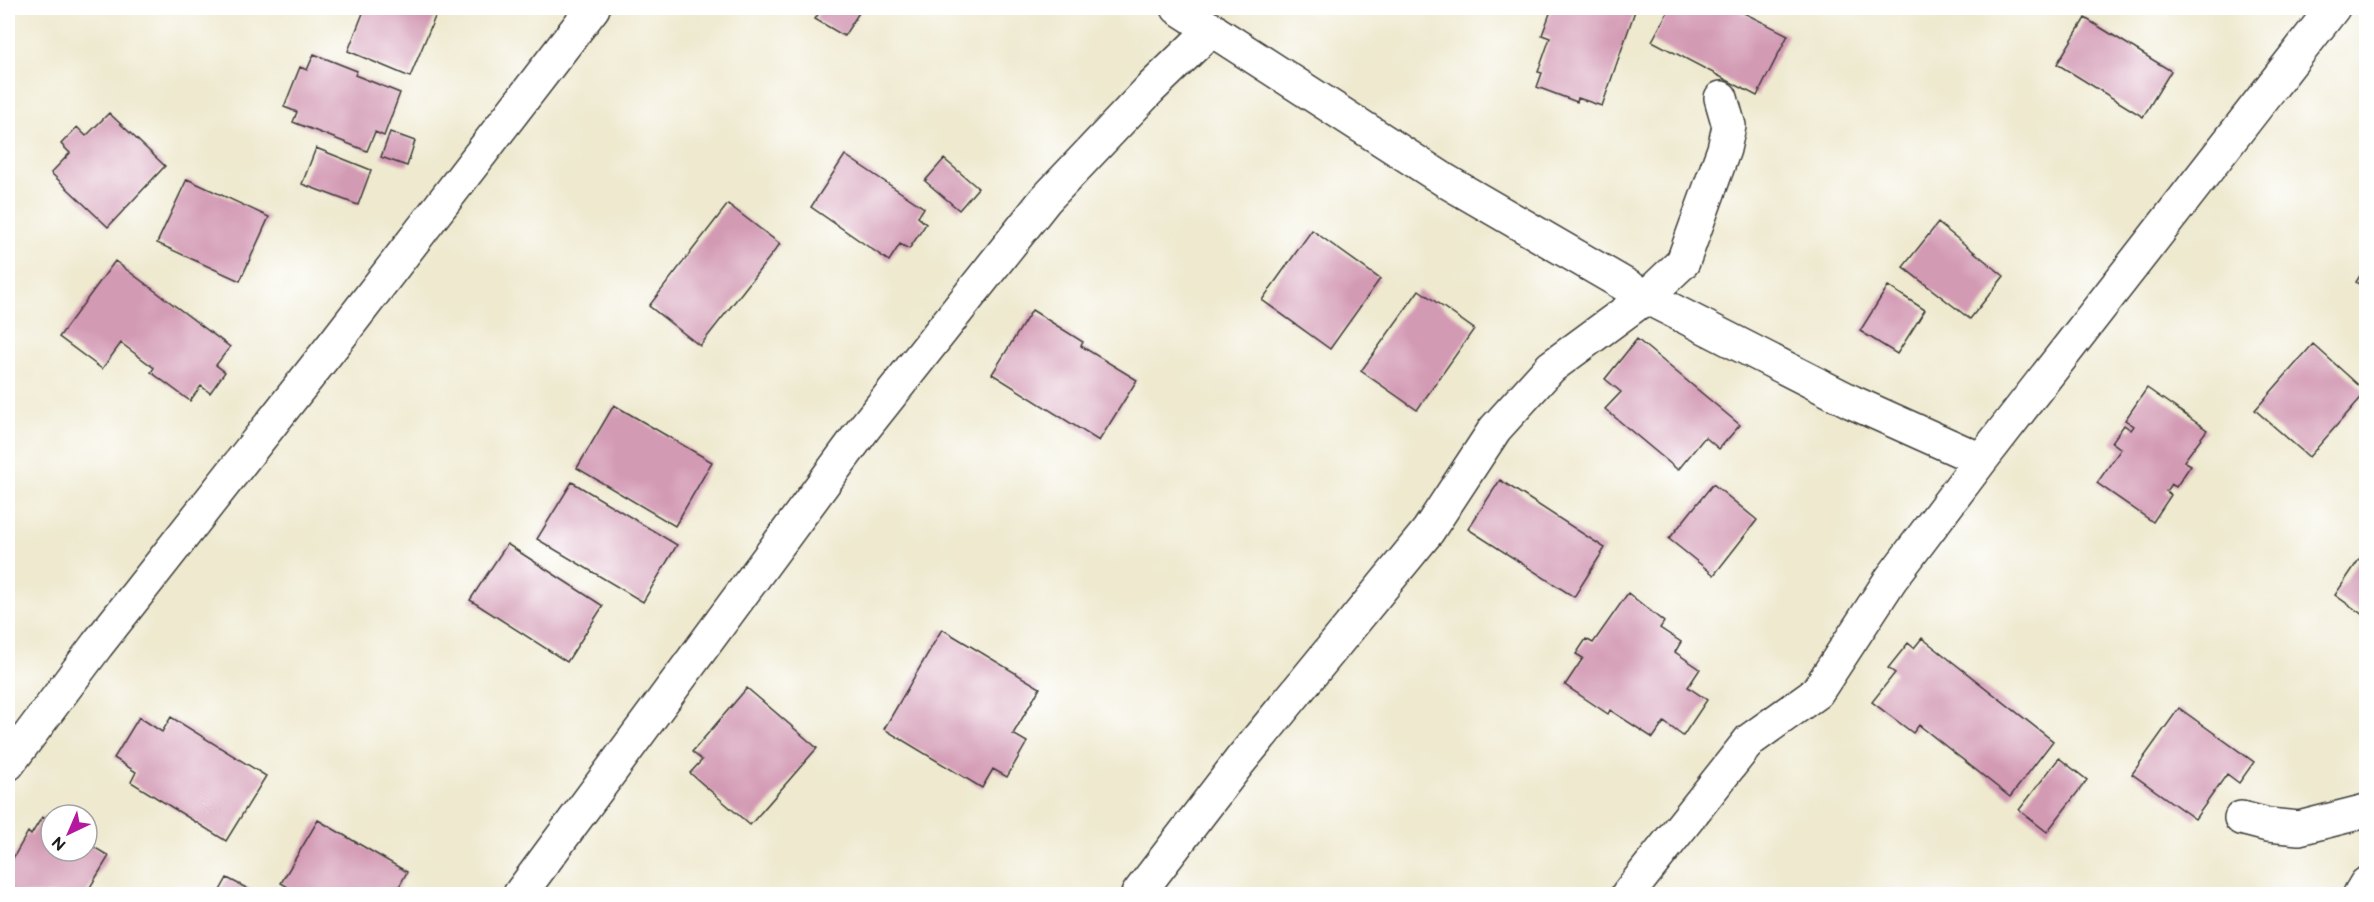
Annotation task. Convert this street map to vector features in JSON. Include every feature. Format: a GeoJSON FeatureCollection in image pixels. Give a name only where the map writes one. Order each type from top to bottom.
{"type":"FeatureCollection","features":[{"type":"Feature","properties":{"kind":"street"},"geometry":{"type":"LineString","coordinates":[[8,764],[97,645],[337,340],[593,8]]}},
{"type":"Feature","properties":{"kind":"street"},"geometry":{"type":"LineString","coordinates":[[1178,8],[1446,181],[1646,297],[1852,402],[1981,460]]}},
{"type":"Feature","properties":{"kind":"street"},"geometry":{"type":"LineString","coordinates":[[1628,894],[1750,740],[1817,692],[1891,579],[2333,8]]}},
{"type":"Feature","properties":{"kind":"street"},"geometry":{"type":"LineString","coordinates":[[520,894],[865,427],[1038,209],[1151,88],[1212,29]]}},
{"type":"Feature","properties":{"kind":"street"},"geometry":{"type":"LineString","coordinates":[[1138,894],[1240,761],[1428,531],[1495,429],[1551,367],[1646,297],[1683,262],[1724,149],[1729,126],[1721,98]]}},
{"type":"Feature","properties":{"kind":"street"},"geometry":{"type":"LineString","coordinates":[[2241,818],[2268,825],[2299,828],[2367,811]]}},
{"type":"Feature","properties":{"kind":"street"},"geometry":{"type":"LineString","coordinates":[[2360,894],[2367,885]]}},
{"type":"Feature","properties":{"kind":"building"},"geometry":{"type":"Polygon","coordinates":[[[365,8],[426,8],[437,12],[410,77],[348,51],[365,8]]]}},
{"type":"Feature","properties":{"kind":"building"},"geometry":{"type":"Polygon","coordinates":[[[810,8],[862,8],[844,36],[815,19],[819,13],[810,8]]]}},
{"type":"Feature","properties":{"kind":"building"},"geometry":{"type":"Polygon","coordinates":[[[1552,8],[1636,8],[1602,106],[1578,98],[1577,102],[1537,87],[1542,73],[1538,72],[1550,38],[1542,35],[1552,8]]]}},
{"type":"Feature","properties":{"kind":"building"},"geometry":{"type":"Polygon","coordinates":[[[1670,8],[1734,8],[1788,35],[1757,96],[1652,41],[1670,8]]]}},
{"type":"Feature","properties":{"kind":"building"},"geometry":{"type":"Polygon","coordinates":[[[2085,18],[2171,71],[2143,117],[2057,64],[2085,18]]]}},
{"type":"Feature","properties":{"kind":"building"},"geometry":{"type":"Polygon","coordinates":[[[314,54],[357,71],[355,75],[400,93],[384,136],[375,132],[367,151],[293,122],[297,112],[284,107],[300,67],[307,70],[314,54]]]}},
{"type":"Feature","properties":{"kind":"building"},"geometry":{"type":"Polygon","coordinates":[[[109,113],[165,166],[108,227],[51,173],[70,153],[61,144],[77,127],[86,136],[109,113]]]}},
{"type":"Feature","properties":{"kind":"building"},"geometry":{"type":"Polygon","coordinates":[[[390,132],[415,141],[407,166],[381,157],[390,132]]]}},
{"type":"Feature","properties":{"kind":"building"},"geometry":{"type":"Polygon","coordinates":[[[316,148],[371,170],[358,205],[302,184],[316,148]]]}},
{"type":"Feature","properties":{"kind":"building"},"geometry":{"type":"Polygon","coordinates":[[[845,155],[924,208],[918,217],[926,224],[909,249],[900,244],[889,261],[811,207],[845,155]]]}},
{"type":"Feature","properties":{"kind":"building"},"geometry":{"type":"Polygon","coordinates":[[[944,159],[978,188],[959,210],[925,181],[944,159]]]}},
{"type":"Feature","properties":{"kind":"building"},"geometry":{"type":"Polygon","coordinates":[[[187,179],[269,217],[240,281],[157,243],[187,179]]]}},
{"type":"Feature","properties":{"kind":"building"},"geometry":{"type":"Polygon","coordinates":[[[728,204],[780,244],[700,346],[649,306],[728,204]]]}},
{"type":"Feature","properties":{"kind":"building"},"geometry":{"type":"Polygon","coordinates":[[[1938,223],[2004,276],[1970,319],[1903,267],[1938,223]]]}},
{"type":"Feature","properties":{"kind":"building"},"geometry":{"type":"Polygon","coordinates":[[[1312,230],[1380,279],[1330,349],[1262,300],[1312,230]]]}},
{"type":"Feature","properties":{"kind":"building"},"geometry":{"type":"Polygon","coordinates":[[[115,261],[230,347],[216,365],[225,372],[210,393],[201,386],[190,401],[151,372],[154,368],[121,343],[102,369],[59,337],[115,261]]]}},
{"type":"Feature","properties":{"kind":"building"},"geometry":{"type":"Polygon","coordinates":[[[2366,266],[2366,289],[2356,282],[2366,266]]]}},
{"type":"Feature","properties":{"kind":"building"},"geometry":{"type":"Polygon","coordinates":[[[1888,286],[1925,310],[1897,354],[1860,331],[1888,286]]]}},
{"type":"Feature","properties":{"kind":"building"},"geometry":{"type":"Polygon","coordinates":[[[1419,290],[1474,329],[1417,410],[1361,371],[1419,290]]]}},
{"type":"Feature","properties":{"kind":"building"},"geometry":{"type":"Polygon","coordinates":[[[1032,310],[1083,342],[1081,346],[1137,380],[1099,441],[992,374],[1032,310]]]}},
{"type":"Feature","properties":{"kind":"building"},"geometry":{"type":"Polygon","coordinates":[[[1637,339],[1740,425],[1719,449],[1705,437],[1678,470],[1605,409],[1621,392],[1605,379],[1637,339]]]}},
{"type":"Feature","properties":{"kind":"building"},"geometry":{"type":"Polygon","coordinates":[[[2313,344],[2366,392],[2309,457],[2255,410],[2313,344]]]}},
{"type":"Feature","properties":{"kind":"building"},"geometry":{"type":"Polygon","coordinates":[[[2147,388],[2207,430],[2184,461],[2191,465],[2176,487],[2171,484],[2166,491],[2171,495],[2153,522],[2097,483],[2121,449],[2112,442],[2124,425],[2131,430],[2134,426],[2125,420],[2147,388]]]}},
{"type":"Feature","properties":{"kind":"building"},"geometry":{"type":"Polygon","coordinates":[[[614,405],[712,462],[675,526],[577,468],[614,405]]]}},
{"type":"Feature","properties":{"kind":"building"},"geometry":{"type":"Polygon","coordinates":[[[1500,480],[1605,548],[1574,597],[1468,529],[1500,480]]]}},
{"type":"Feature","properties":{"kind":"building"},"geometry":{"type":"Polygon","coordinates":[[[572,482],[677,545],[643,602],[537,539],[572,482]]]}},
{"type":"Feature","properties":{"kind":"building"},"geometry":{"type":"Polygon","coordinates":[[[1713,484],[1757,520],[1714,575],[1669,539],[1713,484]]]}},
{"type":"Feature","properties":{"kind":"building"},"geometry":{"type":"Polygon","coordinates":[[[507,544],[603,606],[567,662],[470,600],[507,544]]]}},
{"type":"Feature","properties":{"kind":"building"},"geometry":{"type":"Polygon","coordinates":[[[2366,549],[2366,617],[2335,595],[2366,549]]]}},
{"type":"Feature","properties":{"kind":"building"},"geometry":{"type":"Polygon","coordinates":[[[1628,593],[1664,622],[1660,628],[1681,642],[1675,652],[1700,669],[1688,687],[1707,700],[1683,736],[1664,722],[1653,738],[1610,710],[1608,714],[1565,685],[1583,658],[1576,654],[1586,639],[1593,643],[1628,593]]]}},
{"type":"Feature","properties":{"kind":"building"},"geometry":{"type":"Polygon","coordinates":[[[942,629],[1040,688],[1013,734],[1027,742],[1007,777],[993,769],[982,788],[884,729],[942,629]]]}},
{"type":"Feature","properties":{"kind":"building"},"geometry":{"type":"Polygon","coordinates":[[[1922,638],[2053,741],[2010,797],[1919,725],[1913,733],[1872,702],[1895,673],[1888,668],[1908,643],[1914,648],[1922,638]]]}},
{"type":"Feature","properties":{"kind":"building"},"geometry":{"type":"Polygon","coordinates":[[[747,688],[817,748],[750,825],[690,773],[702,760],[692,752],[747,688]]]}},
{"type":"Feature","properties":{"kind":"building"},"geometry":{"type":"Polygon","coordinates":[[[2179,708],[2254,762],[2239,783],[2227,774],[2195,819],[2132,774],[2179,708]]]}},
{"type":"Feature","properties":{"kind":"building"},"geometry":{"type":"Polygon","coordinates":[[[139,717],[162,732],[171,717],[266,776],[226,841],[131,782],[136,772],[114,758],[139,717]]]}},
{"type":"Feature","properties":{"kind":"building"},"geometry":{"type":"Polygon","coordinates":[[[2059,758],[2087,780],[2047,832],[2019,810],[2059,758]]]}},
{"type":"Feature","properties":{"kind":"building"},"geometry":{"type":"Polygon","coordinates":[[[318,820],[407,872],[395,894],[300,894],[281,883],[318,820]]]}},
{"type":"Feature","properties":{"kind":"building"},"geometry":{"type":"Polygon","coordinates":[[[39,822],[39,863],[99,863],[99,850],[109,856],[86,894],[8,894],[8,867],[28,832],[31,835],[39,822]]]}},
{"type":"Feature","properties":{"kind":"building"},"geometry":{"type":"Polygon","coordinates":[[[227,878],[258,894],[218,894],[227,878]]]}}]}
